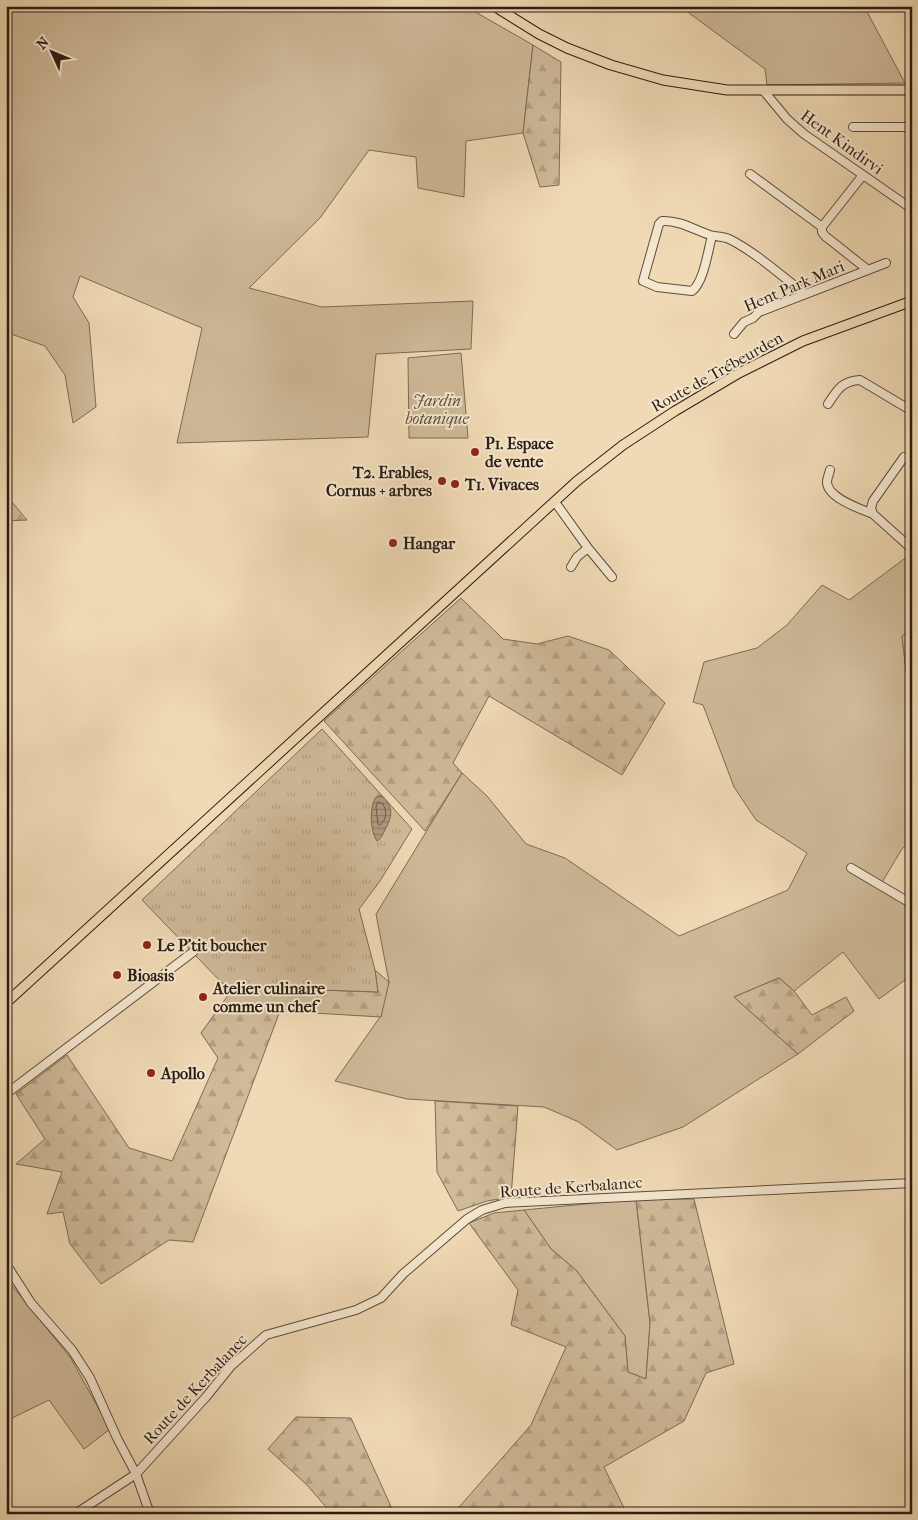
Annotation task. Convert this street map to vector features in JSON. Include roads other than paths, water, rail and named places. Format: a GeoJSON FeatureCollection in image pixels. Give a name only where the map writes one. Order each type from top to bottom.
{"type":"FeatureCollection","features":[{"type":"Feature","properties":{"kind":"main road"},"geometry":{"type":"LineString","coordinates":[[494,6],[539,34],[567,48],[611,65],[663,80],[727,90],[912,90]]}},
{"type":"Feature","properties":{"kind":"main road","name":"Route de Trébeurden"},"geometry":{"type":"LineString","coordinates":[[6,1003],[555,502],[623,445],[739,373],[803,341],[912,301]]}},
{"type":"Feature","properties":{"kind":"street","name":"Hent Kindirvi"},"geometry":{"type":"LineString","coordinates":[[763,90],[786,119],[798,129],[912,209]]}},
{"type":"Feature","properties":{"kind":"street"},"geometry":{"type":"LineString","coordinates":[[854,127],[912,127]]}},
{"type":"Feature","properties":{"kind":"street","name":"Hent Park Mari"},"geometry":{"type":"LineString","coordinates":[[750,174],[822,227],[822,232],[825,236],[868,270]]}},
{"type":"Feature","properties":{"kind":"street"},"geometry":{"type":"LineString","coordinates":[[822,227],[863,175]]}},
{"type":"Feature","properties":{"kind":"street"},"geometry":{"type":"LineString","coordinates":[[712,236],[696,289],[692,291],[657,287],[642,281],[659,224],[667,220],[712,236],[727,238],[806,294]]}},
{"type":"Feature","properties":{"kind":"street","name":"Hent Park Mari"},"geometry":{"type":"LineString","coordinates":[[734,334],[744,322],[753,318],[759,312],[886,263]]}},
{"type":"Feature","properties":{"kind":"street"},"geometry":{"type":"LineString","coordinates":[[828,404],[842,384],[860,380],[912,411]]}},
{"type":"Feature","properties":{"kind":"street"},"geometry":{"type":"LineString","coordinates":[[873,514],[871,508],[873,501],[904,457]]}},
{"type":"Feature","properties":{"kind":"street"},"geometry":{"type":"LineString","coordinates":[[830,470],[827,482],[828,488],[832,493],[841,500],[873,514],[912,549]]}},
{"type":"Feature","properties":{"kind":"street"},"geometry":{"type":"LineString","coordinates":[[555,502],[588,548],[612,577]]}},
{"type":"Feature","properties":{"kind":"street"},"geometry":{"type":"LineString","coordinates":[[571,567],[577,557],[588,548]]}},
{"type":"Feature","properties":{"kind":"street"},"geometry":{"type":"LineString","coordinates":[[850,868],[912,904]]}},
{"type":"Feature","properties":{"kind":"street"},"geometry":{"type":"LineString","coordinates":[[6,1094],[194,952]]}},
{"type":"Feature","properties":{"kind":"street","name":"Route de Kerbalanec"},"geometry":{"type":"LineString","coordinates":[[75,1514],[136,1474],[206,1397],[231,1366],[266,1335],[356,1310],[380,1298],[403,1274],[467,1219],[488,1208],[505,1203],[912,1183]]}},
{"type":"Feature","properties":{"kind":"street"},"geometry":{"type":"LineString","coordinates":[[6,1264],[31,1303],[72,1350],[90,1378],[117,1438],[136,1474],[150,1514]]}},
{"type":"Feature","properties":{"kind":"street"},"geometry":{"type":"LineString","coordinates":[[908,1514],[912,1505]]}},
{"type":"Feature","properties":{"kind":"water"},"geometry":{"type":"Polygon","coordinates":[[[381,795],[390,806],[391,814],[386,828],[377,841],[373,831],[371,813],[376,797],[381,795]]]}},
{"type":"Feature","properties":{"kind":"place","name":"P1. Espace de vente"},"geometry":{"type":"Point","coordinates":[475,452]}},
{"type":"Feature","properties":{"kind":"place","name":"T2. Erables, Cornus + arbres"},"geometry":{"type":"Point","coordinates":[442,481]}},
{"type":"Feature","properties":{"kind":"place","name":"T1. Vivaces"},"geometry":{"type":"Point","coordinates":[455,484]}},
{"type":"Feature","properties":{"kind":"place","name":"Hangar"},"geometry":{"type":"Point","coordinates":[393,543]}},
{"type":"Feature","properties":{"kind":"place","name":"Le P'tit boucher"},"geometry":{"type":"Point","coordinates":[147,945]}},
{"type":"Feature","properties":{"kind":"place","name":"Bioasis"},"geometry":{"type":"Point","coordinates":[117,975]}},
{"type":"Feature","properties":{"kind":"place","name":"Atelier culinaire comme un chef"},"geometry":{"type":"Point","coordinates":[203,997]}},
{"type":"Feature","properties":{"kind":"place","name":"Apollo"},"geometry":{"type":"Point","coordinates":[151,1073]}},
{"type":"Feature","properties":{"kind":"park label","name":"Jardin botanique"},"geometry":{"type":"Point","coordinates":[437,409]}}]}
